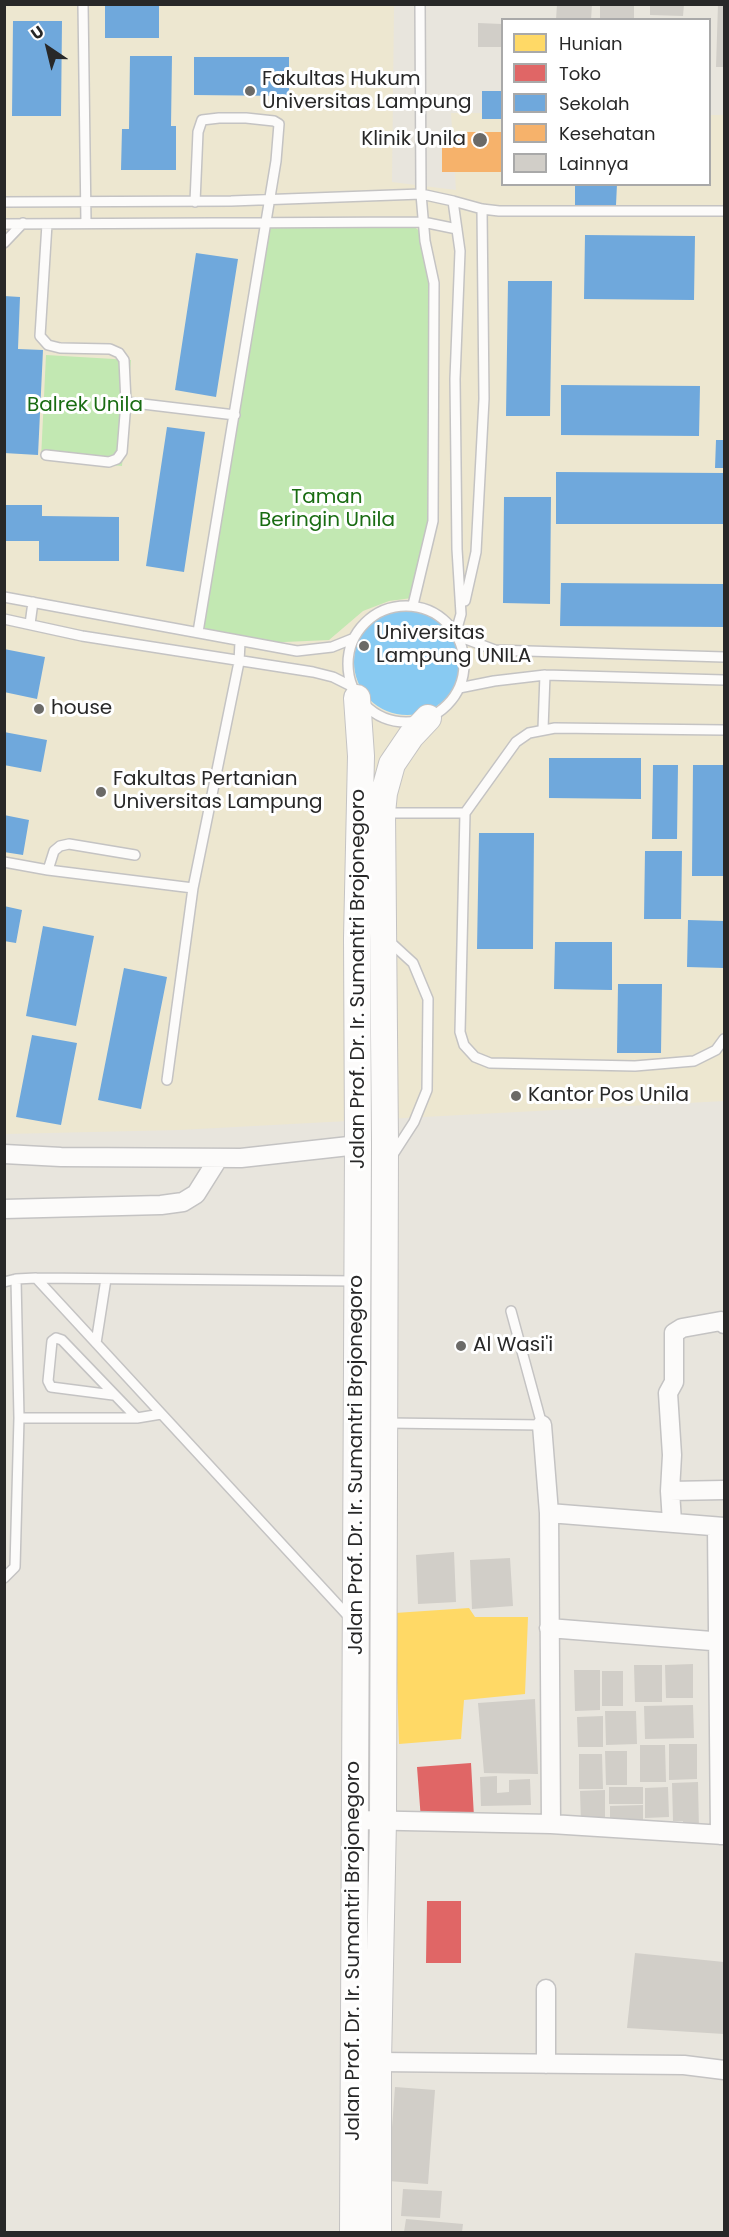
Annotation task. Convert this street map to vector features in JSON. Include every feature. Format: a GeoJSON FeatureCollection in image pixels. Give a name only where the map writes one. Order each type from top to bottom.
{"type":"FeatureCollection","features":[{"type":"Feature","properties":{"kind":"street","name":"Jalan Prof. Dr. Ir. Sumantri Brojonegoro"},"geometry":{"type":"LineString","coordinates":[[354,692],[361,756],[385,1143],[383,1820],[378,2062],[378,2232]]}},
{"type":"Feature","properties":{"kind":"street","name":"Jalan Prof. Dr. Ir. Sumantri Brojonegoro"},"geometry":{"type":"LineString","coordinates":[[353,2232],[358,1145],[384,794],[392,764],[411,736],[428,718]]}},
{"type":"Feature","properties":{"kind":"street"},"geometry":{"type":"LineString","coordinates":[[4,1154],[218,1159],[268,1156],[358,1145]]}},
{"type":"Feature","properties":{"kind":"street"},"geometry":{"type":"LineString","coordinates":[[4,1209],[161,1205],[183,1202],[196,1194],[218,1159]]}},
{"type":"Feature","properties":{"kind":"street"},"geometry":{"type":"LineString","coordinates":[[672,1522],[670,1491],[672,1455],[668,1393],[674,1382],[674,1333],[692,1326],[721,1321],[724,1324]]}},
{"type":"Feature","properties":{"kind":"street"},"geometry":{"type":"LineString","coordinates":[[357,1422],[383,1423]]}},
{"type":"Feature","properties":{"kind":"street"},"geometry":{"type":"LineString","coordinates":[[542,1425],[549,1513],[551,1824]]}},
{"type":"Feature","properties":{"kind":"street"},"geometry":{"type":"LineString","coordinates":[[670,1491],[724,1490]]}},
{"type":"Feature","properties":{"kind":"street"},"geometry":{"type":"LineString","coordinates":[[355,1820],[551,1824],[722,1835],[721,1527],[549,1513]]}},
{"type":"Feature","properties":{"kind":"street"},"geometry":{"type":"LineString","coordinates":[[549,1628],[722,1642]]}},
{"type":"Feature","properties":{"kind":"street"},"geometry":{"type":"LineString","coordinates":[[546,1989],[546,2064]]}},
{"type":"Feature","properties":{"kind":"street"},"geometry":{"type":"LineString","coordinates":[[378,2062],[684,2065],[724,2070]]}},
{"type":"Feature","properties":{"kind":"lane"},"geometry":{"type":"LineString","coordinates":[[83,4],[86,223]]}},
{"type":"Feature","properties":{"kind":"lane"},"geometry":{"type":"LineString","coordinates":[[412,605],[433,521],[434,283],[423,222],[421,194],[420,4]]}},
{"type":"Feature","properties":{"kind":"lane"},"geometry":{"type":"LineString","coordinates":[[195,202],[200,124],[206,118],[274,121],[279,124],[270,200],[198,632]]}},
{"type":"Feature","properties":{"kind":"lane"},"geometry":{"type":"LineString","coordinates":[[4,202],[195,202],[421,194],[499,211],[724,210]]}},
{"type":"Feature","properties":{"kind":"lane"},"geometry":{"type":"LineString","coordinates":[[453,201],[460,251],[455,379],[457,549],[461,614]]}},
{"type":"Feature","properties":{"kind":"lane"},"geometry":{"type":"LineString","coordinates":[[457,634],[476,552],[484,399],[482,209]]}},
{"type":"Feature","properties":{"kind":"lane"},"geometry":{"type":"LineString","coordinates":[[4,224],[423,222],[458,229]]}},
{"type":"Feature","properties":{"kind":"lane"},"geometry":{"type":"LineString","coordinates":[[4,243],[23,223]]}},
{"type":"Feature","properties":{"kind":"lane"},"geometry":{"type":"LineString","coordinates":[[46,455],[109,462],[117,459],[122,452],[126,402],[124,360],[119,353],[110,349],[60,348],[48,345],[40,336],[47,224]]}},
{"type":"Feature","properties":{"kind":"lane"},"geometry":{"type":"LineString","coordinates":[[126,402],[235,415]]}},
{"type":"Feature","properties":{"kind":"lane"},"geometry":{"type":"LineString","coordinates":[[4,597],[297,651],[332,647],[352,639]]}},
{"type":"Feature","properties":{"kind":"lane"},"geometry":{"type":"LineString","coordinates":[[30,624],[33,602]]}},
{"type":"Feature","properties":{"kind":"lane"},"geometry":{"type":"LineString","coordinates":[[4,619],[82,636],[333,677],[354,692],[377,715],[402,722],[428,718],[441,711],[451,701],[459,688],[464,671],[464,653],[457,634],[444,619],[429,610],[412,605],[388,607],[367,619],[352,639],[347,670],[354,692]]}},
{"type":"Feature","properties":{"kind":"lane"},"geometry":{"type":"LineString","coordinates":[[457,634],[495,650],[724,657]]}},
{"type":"Feature","properties":{"kind":"lane"},"geometry":{"type":"LineString","coordinates":[[167,1080],[193,888],[240,642]]}},
{"type":"Feature","properties":{"kind":"lane"},"geometry":{"type":"LineString","coordinates":[[459,688],[545,675],[724,680]]}},
{"type":"Feature","properties":{"kind":"lane"},"geometry":{"type":"LineString","coordinates":[[543,729],[545,675]]}},
{"type":"Feature","properties":{"kind":"lane"},"geometry":{"type":"LineString","coordinates":[[724,730],[543,729],[521,736],[465,813],[460,1032],[464,1045],[475,1058],[490,1063],[635,1066],[694,1061],[716,1050],[724,1039]]}},
{"type":"Feature","properties":{"kind":"lane"},"geometry":{"type":"LineString","coordinates":[[382,813],[465,813]]}},
{"type":"Feature","properties":{"kind":"lane"},"geometry":{"type":"LineString","coordinates":[[48,870],[54,851],[60,846],[69,844],[135,855]]}},
{"type":"Feature","properties":{"kind":"lane"},"geometry":{"type":"LineString","coordinates":[[4,862],[48,870],[193,888]]}},
{"type":"Feature","properties":{"kind":"lane"},"geometry":{"type":"LineString","coordinates":[[372,941],[389,941],[413,963],[428,999],[427,1090],[414,1122],[384,1171]]}},
{"type":"Feature","properties":{"kind":"lane"},"geometry":{"type":"LineString","coordinates":[[4,1282],[36,1278],[358,1281]]}},
{"type":"Feature","properties":{"kind":"lane"},"geometry":{"type":"LineString","coordinates":[[36,1278],[356,1624]]}},
{"type":"Feature","properties":{"kind":"lane"},"geometry":{"type":"LineString","coordinates":[[4,1578],[15,1567],[19,1418],[16,1279]]}},
{"type":"Feature","properties":{"kind":"lane"},"geometry":{"type":"LineString","coordinates":[[96,1343],[106,1279]]}},
{"type":"Feature","properties":{"kind":"lane"},"geometry":{"type":"LineString","coordinates":[[383,1423],[542,1425],[511,1311]]}},
{"type":"Feature","properties":{"kind":"lane"},"geometry":{"type":"LineString","coordinates":[[113,1395],[51,1387],[48,1381],[52,1341],[56,1338],[62,1340],[137,1418]]}},
{"type":"Feature","properties":{"kind":"lane"},"geometry":{"type":"LineString","coordinates":[[19,1418],[137,1418],[161,1414]]}},
{"type":"Feature","properties":{"kind":"shaded area","name":"Universitas Lampung UNILA"},"geometry":{"type":"Polygon","coordinates":[[[4,5],[394,5],[392,182],[456,190],[451,113],[501,113],[501,186],[711,186],[711,115],[724,115],[724,1101],[179,1130],[5,1134],[4,5]]]}},
{"type":"Feature","properties":{"kind":"green space","name":"Taman Beringin Unila"},"geometry":{"type":"Polygon","coordinates":[[[411,225],[420,231],[432,284],[432,519],[412,598],[389,601],[363,611],[329,640],[262,643],[203,628],[266,227],[411,225]]]}},
{"type":"Feature","properties":{"kind":"green space","name":"Balrek Unila"},"geometry":{"type":"Polygon","coordinates":[[[46,355],[131,360],[122,466],[41,459],[46,355]]]}},
{"type":"Feature","properties":{"kind":"water"},"geometry":{"type":"Polygon","coordinates":[[[407,609],[427,613],[444,625],[456,642],[460,662],[456,682],[444,699],[427,711],[407,715],[387,711],[370,699],[358,682],[354,662],[358,642],[370,625],[387,613],[407,609]]]}},
{"type":"Feature","properties":{"kind":"building: Hunian"},"geometry":{"type":"Polygon","coordinates":[[[469,1608],[475,1617],[528,1617],[525,1694],[464,1700],[461,1739],[399,1744],[395,1613],[469,1608]]]}},
{"type":"Feature","properties":{"kind":"building: Toko"},"geometry":{"type":"Polygon","coordinates":[[[471,1763],[474,1817],[421,1820],[417,1767],[471,1763]]]}},
{"type":"Feature","properties":{"kind":"building: Toko"},"geometry":{"type":"Polygon","coordinates":[[[427,1901],[461,1901],[461,1963],[426,1963],[427,1901]]]}},
{"type":"Feature","properties":{"kind":"building: Sekolah"},"geometry":{"type":"Polygon","coordinates":[[[105,4],[159,4],[159,38],[105,38],[105,4]]]}},
{"type":"Feature","properties":{"kind":"building: Sekolah"},"geometry":{"type":"Polygon","coordinates":[[[13,21],[62,21],[61,116],[12,116],[13,21]]]}},
{"type":"Feature","properties":{"kind":"building: Sekolah"},"geometry":{"type":"Polygon","coordinates":[[[130,56],[172,56],[171,126],[176,126],[176,170],[121,170],[122,129],[129,129],[130,56]]]}},
{"type":"Feature","properties":{"kind":"building: Sekolah"},"geometry":{"type":"Polygon","coordinates":[[[194,57],[289,57],[289,96],[194,95],[194,57]]]}},
{"type":"Feature","properties":{"kind":"building: Sekolah"},"geometry":{"type":"Polygon","coordinates":[[[482,91],[501,91],[501,119],[482,119],[482,91]]]}},
{"type":"Feature","properties":{"kind":"building: Sekolah"},"geometry":{"type":"Polygon","coordinates":[[[575,186],[617,186],[616,205],[575,205],[575,186]]]}},
{"type":"Feature","properties":{"kind":"building: Sekolah"},"geometry":{"type":"Polygon","coordinates":[[[585,235],[695,236],[694,300],[584,299],[585,235]]]}},
{"type":"Feature","properties":{"kind":"building: Sekolah"},"geometry":{"type":"Polygon","coordinates":[[[196,253],[238,259],[216,397],[175,390],[196,253]]]}},
{"type":"Feature","properties":{"kind":"building: Sekolah"},"geometry":{"type":"Polygon","coordinates":[[[508,281],[552,281],[550,416],[506,416],[508,281]]]}},
{"type":"Feature","properties":{"kind":"building: Sekolah"},"geometry":{"type":"Polygon","coordinates":[[[4,296],[20,297],[18,349],[43,350],[38,455],[4,453],[4,296]]]}},
{"type":"Feature","properties":{"kind":"building: Sekolah"},"geometry":{"type":"Polygon","coordinates":[[[561,385],[700,386],[699,436],[561,435],[561,385]]]}},
{"type":"Feature","properties":{"kind":"building: Sekolah"},"geometry":{"type":"Polygon","coordinates":[[[167,427],[205,432],[184,572],[146,566],[167,427]]]}},
{"type":"Feature","properties":{"kind":"building: Sekolah"},"geometry":{"type":"Polygon","coordinates":[[[716,440],[724,440],[724,468],[715,468],[716,440]]]}},
{"type":"Feature","properties":{"kind":"building: Sekolah"},"geometry":{"type":"Polygon","coordinates":[[[556,472],[724,473],[724,524],[556,524],[556,472]]]}},
{"type":"Feature","properties":{"kind":"building: Sekolah"},"geometry":{"type":"Polygon","coordinates":[[[504,497],[551,497],[550,604],[503,603],[504,497]]]}},
{"type":"Feature","properties":{"kind":"building: Sekolah"},"geometry":{"type":"Polygon","coordinates":[[[4,505],[42,505],[42,516],[119,517],[119,561],[39,561],[39,541],[4,541],[4,505]]]}},
{"type":"Feature","properties":{"kind":"building: Sekolah"},"geometry":{"type":"Polygon","coordinates":[[[561,583],[724,584],[724,627],[560,626],[561,583]]]}},
{"type":"Feature","properties":{"kind":"building: Sekolah"},"geometry":{"type":"Polygon","coordinates":[[[4,649],[45,657],[37,699],[4,692],[4,649]]]}},
{"type":"Feature","properties":{"kind":"building: Sekolah"},"geometry":{"type":"Polygon","coordinates":[[[4,732],[47,740],[41,772],[4,765],[4,732]]]}},
{"type":"Feature","properties":{"kind":"building: Sekolah"},"geometry":{"type":"Polygon","coordinates":[[[549,758],[641,758],[641,799],[549,798],[549,758]]]}},
{"type":"Feature","properties":{"kind":"building: Sekolah"},"geometry":{"type":"Polygon","coordinates":[[[653,765],[678,765],[677,839],[652,839],[653,765]]]}},
{"type":"Feature","properties":{"kind":"building: Sekolah"},"geometry":{"type":"Polygon","coordinates":[[[693,765],[724,765],[724,876],[692,876],[693,765]]]}},
{"type":"Feature","properties":{"kind":"building: Sekolah"},"geometry":{"type":"Polygon","coordinates":[[[4,815],[29,820],[23,855],[4,852],[4,815]]]}},
{"type":"Feature","properties":{"kind":"building: Sekolah"},"geometry":{"type":"Polygon","coordinates":[[[479,833],[534,833],[533,949],[477,949],[479,833]]]}},
{"type":"Feature","properties":{"kind":"building: Sekolah"},"geometry":{"type":"Polygon","coordinates":[[[645,851],[682,851],[681,919],[644,919],[645,851]]]}},
{"type":"Feature","properties":{"kind":"building: Sekolah"},"geometry":{"type":"Polygon","coordinates":[[[4,906],[22,910],[16,943],[4,941],[4,906]]]}},
{"type":"Feature","properties":{"kind":"building: Sekolah"},"geometry":{"type":"Polygon","coordinates":[[[688,920],[724,921],[724,968],[687,967],[688,920]]]}},
{"type":"Feature","properties":{"kind":"building: Sekolah"},"geometry":{"type":"Polygon","coordinates":[[[43,926],[94,936],[76,1026],[26,1016],[43,926]]]}},
{"type":"Feature","properties":{"kind":"building: Sekolah"},"geometry":{"type":"Polygon","coordinates":[[[555,942],[612,942],[612,990],[554,989],[555,942]]]}},
{"type":"Feature","properties":{"kind":"building: Sekolah"},"geometry":{"type":"Polygon","coordinates":[[[124,968],[167,977],[141,1109],[98,1100],[124,968]]]}},
{"type":"Feature","properties":{"kind":"building: Sekolah"},"geometry":{"type":"Polygon","coordinates":[[[618,984],[662,984],[661,1053],[617,1053],[618,984]]]}},
{"type":"Feature","properties":{"kind":"building: Sekolah"},"geometry":{"type":"Polygon","coordinates":[[[32,1035],[77,1043],[61,1125],[16,1117],[32,1035]]]}},
{"type":"Feature","properties":{"kind":"building: Kesehatan"},"geometry":{"type":"Polygon","coordinates":[[[442,132],[501,132],[501,172],[442,172],[442,132]]]}},
{"type":"Feature","properties":{"kind":"building: Lainnya"},"geometry":{"type":"Polygon","coordinates":[[[557,4],[592,4],[591,18],[556,18],[557,4]]]}},
{"type":"Feature","properties":{"kind":"building: Lainnya"},"geometry":{"type":"Polygon","coordinates":[[[600,4],[634,4],[634,18],[600,18],[600,4]]]}},
{"type":"Feature","properties":{"kind":"building: Lainnya"},"geometry":{"type":"Polygon","coordinates":[[[650,4],[684,4],[683,16],[650,15],[650,4]]]}},
{"type":"Feature","properties":{"kind":"building: Lainnya"},"geometry":{"type":"Polygon","coordinates":[[[718,4],[724,4],[724,67],[716,67],[718,4]]]}},
{"type":"Feature","properties":{"kind":"building: Lainnya"},"geometry":{"type":"Polygon","coordinates":[[[478,23],[501,24],[501,47],[478,47],[478,23]]]}},
{"type":"Feature","properties":{"kind":"building: Lainnya"},"geometry":{"type":"Polygon","coordinates":[[[454,1552],[456,1602],[418,1604],[416,1555],[454,1552]]]}},
{"type":"Feature","properties":{"kind":"building: Lainnya"},"geometry":{"type":"Polygon","coordinates":[[[510,1558],[513,1606],[472,1609],[470,1560],[510,1558]]]}},
{"type":"Feature","properties":{"kind":"building: Lainnya"},"geometry":{"type":"Polygon","coordinates":[[[693,1664],[693,1698],[666,1698],[665,1665],[693,1664]]]}},
{"type":"Feature","properties":{"kind":"building: Lainnya"},"geometry":{"type":"Polygon","coordinates":[[[634,1665],[662,1665],[662,1702],[635,1702],[634,1665]]]}},
{"type":"Feature","properties":{"kind":"building: Lainnya"},"geometry":{"type":"Polygon","coordinates":[[[574,1670],[600,1670],[600,1710],[575,1711],[574,1670]]]}},
{"type":"Feature","properties":{"kind":"building: Lainnya"},"geometry":{"type":"Polygon","coordinates":[[[602,1671],[623,1671],[623,1706],[602,1706],[602,1671]]]}},
{"type":"Feature","properties":{"kind":"building: Lainnya"},"geometry":{"type":"Polygon","coordinates":[[[535,1699],[538,1774],[484,1773],[478,1703],[535,1699]]]}},
{"type":"Feature","properties":{"kind":"building: Lainnya"},"geometry":{"type":"Polygon","coordinates":[[[693,1705],[694,1738],[645,1739],[644,1706],[693,1705]]]}},
{"type":"Feature","properties":{"kind":"building: Lainnya"},"geometry":{"type":"Polygon","coordinates":[[[605,1711],[636,1711],[637,1744],[606,1745],[605,1711]]]}},
{"type":"Feature","properties":{"kind":"building: Lainnya"},"geometry":{"type":"Polygon","coordinates":[[[603,1716],[603,1747],[578,1747],[577,1717],[603,1716]]]}},
{"type":"Feature","properties":{"kind":"building: Lainnya"},"geometry":{"type":"Polygon","coordinates":[[[669,1744],[697,1744],[697,1779],[669,1780],[669,1744]]]}},
{"type":"Feature","properties":{"kind":"building: Lainnya"},"geometry":{"type":"Polygon","coordinates":[[[640,1745],[665,1745],[666,1782],[640,1782],[640,1745]]]}},
{"type":"Feature","properties":{"kind":"building: Lainnya"},"geometry":{"type":"Polygon","coordinates":[[[605,1751],[627,1751],[627,1785],[606,1785],[605,1751]]]}},
{"type":"Feature","properties":{"kind":"building: Lainnya"},"geometry":{"type":"Polygon","coordinates":[[[579,1754],[602,1754],[603,1789],[579,1789],[579,1754]]]}},
{"type":"Feature","properties":{"kind":"building: Lainnya"},"geometry":{"type":"Polygon","coordinates":[[[497,1776],[497,1793],[509,1792],[509,1780],[530,1779],[531,1805],[481,1806],[480,1777],[497,1776]]]}},
{"type":"Feature","properties":{"kind":"building: Lainnya"},"geometry":{"type":"Polygon","coordinates":[[[698,1782],[699,1831],[683,1832],[683,1821],[673,1821],[672,1783],[698,1782]]]}},
{"type":"Feature","properties":{"kind":"building: Lainnya"},"geometry":{"type":"Polygon","coordinates":[[[609,1787],[643,1787],[643,1804],[609,1804],[609,1787]]]}},
{"type":"Feature","properties":{"kind":"building: Lainnya"},"geometry":{"type":"Polygon","coordinates":[[[668,1787],[669,1817],[645,1818],[645,1788],[668,1787]]]}},
{"type":"Feature","properties":{"kind":"building: Lainnya"},"geometry":{"type":"Polygon","coordinates":[[[605,1790],[605,1825],[581,1823],[580,1791],[605,1790]]]}},
{"type":"Feature","properties":{"kind":"building: Lainnya"},"geometry":{"type":"Polygon","coordinates":[[[643,1805],[643,1826],[610,1826],[610,1806],[643,1805]]]}},
{"type":"Feature","properties":{"kind":"building: Lainnya"},"geometry":{"type":"Polygon","coordinates":[[[635,1953],[724,1962],[724,2034],[627,2028],[635,1953]]]}},
{"type":"Feature","properties":{"kind":"building: Lainnya"},"geometry":{"type":"Polygon","coordinates":[[[395,2087],[435,2090],[428,2184],[388,2181],[395,2087]]]}},
{"type":"Feature","properties":{"kind":"building: Lainnya"},"geometry":{"type":"Polygon","coordinates":[[[403,2189],[442,2191],[440,2218],[401,2216],[403,2189]]]}},
{"type":"Feature","properties":{"kind":"building: Lainnya"},"geometry":{"type":"Polygon","coordinates":[[[406,2219],[463,2224],[462,2232],[404,2232],[406,2219]]]}},
{"type":"Feature","properties":{"kind":"place","name":"Fakultas Hukum Universitas Lampung"},"geometry":{"type":"Point","coordinates":[250,91]}},
{"type":"Feature","properties":{"kind":"place","name":"Klinik Unila"},"geometry":{"type":"Point","coordinates":[480,140]}},
{"type":"Feature","properties":{"kind":"place","name":"Universitas Lampung UNILA"},"geometry":{"type":"Point","coordinates":[364,646]}},
{"type":"Feature","properties":{"kind":"place","name":"house"},"geometry":{"type":"Point","coordinates":[39,709]}},
{"type":"Feature","properties":{"kind":"place","name":"Fakultas Pertanian Universitas Lampung"},"geometry":{"type":"Point","coordinates":[101,792]}},
{"type":"Feature","properties":{"kind":"place","name":"Kantor Pos Unila"},"geometry":{"type":"Point","coordinates":[516,1096]}},
{"type":"Feature","properties":{"kind":"place","name":"Al Wasi'i"},"geometry":{"type":"Point","coordinates":[461,1346]}}]}
